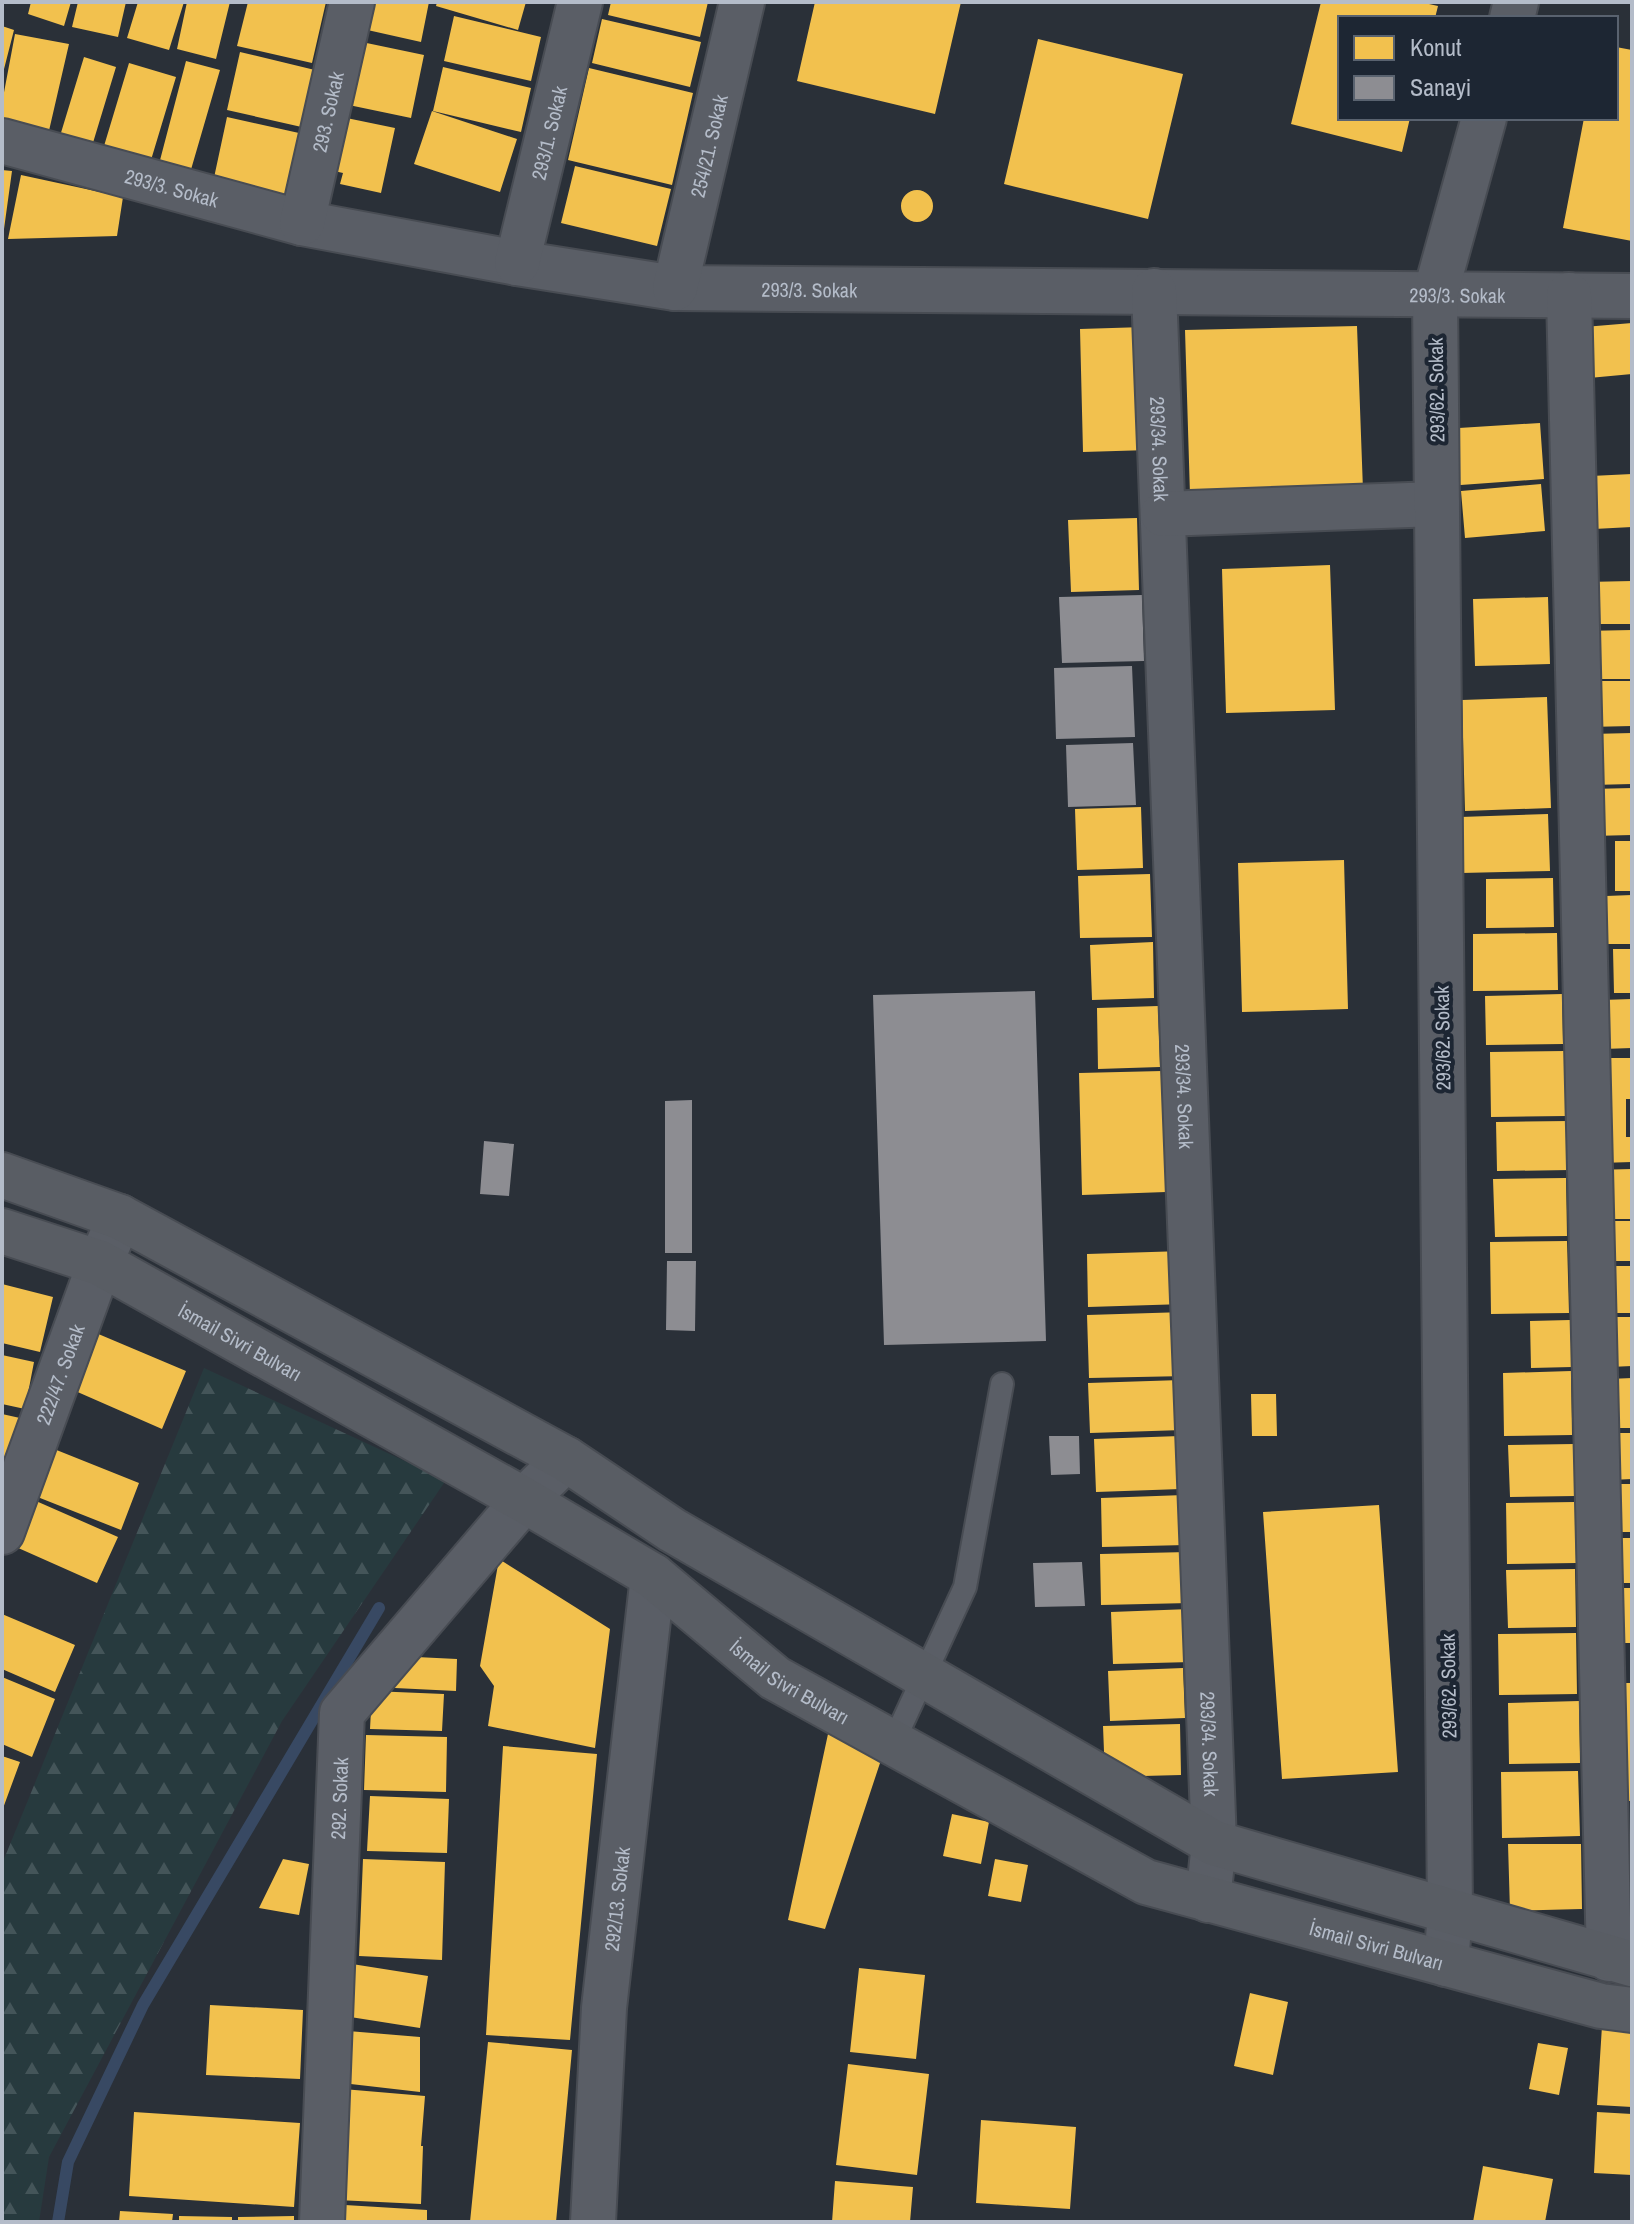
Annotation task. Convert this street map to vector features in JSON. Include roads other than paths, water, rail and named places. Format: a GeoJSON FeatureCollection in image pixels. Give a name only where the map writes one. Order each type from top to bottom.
{"type":"FeatureCollection","features":[{"type":"Feature","properties":{"kind":"main road"},"geometry":{"type":"LineString","coordinates":[[2,1175],[120,1217],[566,1459],[672,1530],[1214,1843],[1620,1961]]}},
{"type":"Feature","properties":{"kind":"main road","name":"İsmail Sivri Bulvarı"},"geometry":{"type":"LineString","coordinates":[[2,1231],[100,1263],[524,1500],[653,1576],[775,1678],[1146,1882],[1601,2006],[1632,2010]]}},
{"type":"Feature","properties":{"kind":"street","name":"293. Sokak"},"geometry":{"type":"LineString","coordinates":[[302,223],[352,2]]}},
{"type":"Feature","properties":{"kind":"street","name":"293/1. Sokak"},"geometry":{"type":"LineString","coordinates":[[517,263],[580,2]]}},
{"type":"Feature","properties":{"kind":"street","name":"254/21. Sokak"},"geometry":{"type":"LineString","coordinates":[[675,288],[742,2]]}},
{"type":"Feature","properties":{"kind":"street","name":"293/62. Sokak"},"geometry":{"type":"LineString","coordinates":[[1446,1964],[1450,1913],[1435,295],[1483,120]]}},
{"type":"Feature","properties":{"kind":"street","name":"293/3. Sokak"},"geometry":{"type":"LineString","coordinates":[[2,141],[302,223],[517,263],[675,288],[1632,296]]}},
{"type":"Feature","properties":{"kind":"street","name":"293/34. Sokak"},"geometry":{"type":"LineString","coordinates":[[1154,291],[1214,1843],[1208,1900]]}},
{"type":"Feature","properties":{"kind":"street"},"geometry":{"type":"LineString","coordinates":[[1569,295],[1620,1961]]}},
{"type":"Feature","properties":{"kind":"street"},"geometry":{"type":"LineString","coordinates":[[1163,514],[1437,504]]}},
{"type":"Feature","properties":{"kind":"street","name":"222/47. Sokak"},"geometry":{"type":"LineString","coordinates":[[2,1532],[100,1263],[120,1217]]}},
{"type":"Feature","properties":{"kind":"street","name":"292. Sokak"},"geometry":{"type":"LineString","coordinates":[[322,2222],[342,1713],[524,1500],[566,1459]]}},
{"type":"Feature","properties":{"kind":"street","name":"292/13. Sokak"},"geometry":{"type":"LineString","coordinates":[[593,2222],[604,2008],[653,1576]]}},
{"type":"Feature","properties":{"kind":"lane"},"geometry":{"type":"LineString","coordinates":[[893,1743],[965,1587],[1002,1384]]}},
{"type":"Feature","properties":{"kind":"waterway"},"geometry":{"type":"LineString","coordinates":[[58,2222],[68,2162],[143,2005],[379,1608]]}}]}
